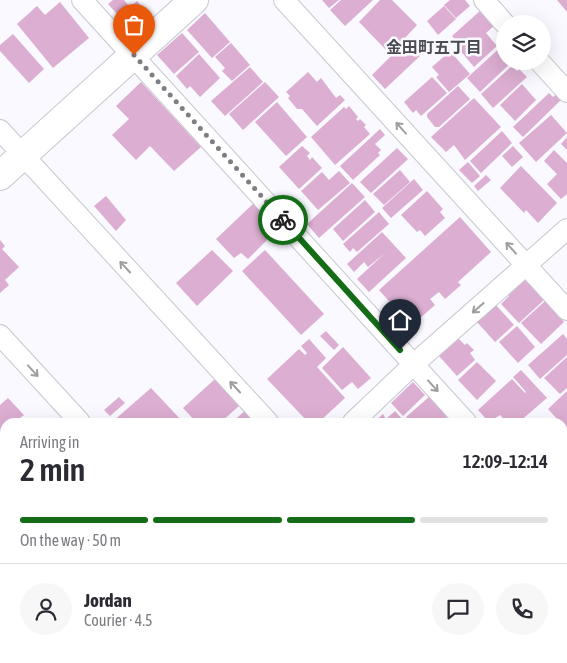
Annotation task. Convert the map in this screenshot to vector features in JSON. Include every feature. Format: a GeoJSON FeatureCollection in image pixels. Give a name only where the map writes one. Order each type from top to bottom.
{"type":"FeatureCollection","features":[{"type":"Feature","properties":{"kind":"street"},"geometry":{"type":"LineString","coordinates":[[82,0],[462,418]]}},
{"type":"Feature","properties":{"kind":"street"},"geometry":{"type":"LineString","coordinates":[[0,176],[194,0]]}},
{"type":"Feature","properties":{"kind":"street"},"geometry":{"type":"LineString","coordinates":[[284,0],[567,310]]}},
{"type":"Feature","properties":{"kind":"street"},"geometry":{"type":"LineString","coordinates":[[484,0],[497,15]]}},
{"type":"Feature","properties":{"kind":"street"},"geometry":{"type":"LineString","coordinates":[[547,70],[567,92]]}},
{"type":"Feature","properties":{"kind":"street"},"geometry":{"type":"LineString","coordinates":[[0,130],[264,418]]}},
{"type":"Feature","properties":{"kind":"street"},"geometry":{"type":"LineString","coordinates":[[357,418],[414,364],[567,229]]}},
{"type":"Feature","properties":{"kind":"street"},"geometry":{"type":"LineString","coordinates":[[0,335],[76,418]]}},
{"type":"Feature","properties":{"kind":"building"},"geometry":{"type":"Polygon","coordinates":[[[113,0],[124,0],[129,6],[118,15],[108,4],[113,0]]]}},
{"type":"Feature","properties":{"kind":"building"},"geometry":{"type":"Polygon","coordinates":[[[322,0],[339,0],[329,8],[322,0]]]}},
{"type":"Feature","properties":{"kind":"building"},"geometry":{"type":"Polygon","coordinates":[[[341,0],[373,0],[345,26],[330,10],[341,0]]]}},
{"type":"Feature","properties":{"kind":"building"},"geometry":{"type":"Polygon","coordinates":[[[380,0],[392,0],[417,25],[390,54],[359,22],[380,0]]]}},
{"type":"Feature","properties":{"kind":"building"},"geometry":{"type":"Polygon","coordinates":[[[450,0],[465,0],[470,6],[456,18],[444,5],[450,0]]]}},
{"type":"Feature","properties":{"kind":"building"},"geometry":{"type":"Polygon","coordinates":[[[557,0],[567,0],[567,12],[557,0]]]}},
{"type":"Feature","properties":{"kind":"building"},"geometry":{"type":"Polygon","coordinates":[[[137,1],[142,7],[134,13],[130,7],[137,1]]]}},
{"type":"Feature","properties":{"kind":"building"},"geometry":{"type":"Polygon","coordinates":[[[60,2],[89,38],[53,68],[17,24],[37,6],[45,15],[60,2]]]}},
{"type":"Feature","properties":{"kind":"building"},"geometry":{"type":"Polygon","coordinates":[[[444,6],[456,19],[438,35],[427,21],[444,6]]]}},
{"type":"Feature","properties":{"kind":"building"},"geometry":{"type":"Polygon","coordinates":[[[481,10],[495,25],[486,33],[496,47],[474,67],[459,49],[462,47],[452,36],[481,10]]]}},
{"type":"Feature","properties":{"kind":"building"},"geometry":{"type":"Polygon","coordinates":[[[205,13],[230,42],[212,58],[187,30],[205,13]]]}},
{"type":"Feature","properties":{"kind":"building"},"geometry":{"type":"Polygon","coordinates":[[[182,33],[199,52],[174,74],[157,55],[182,33]]]}},
{"type":"Feature","properties":{"kind":"building"},"geometry":{"type":"Polygon","coordinates":[[[13,34],[44,69],[29,83],[0,51],[0,45],[13,34]]]}},
{"type":"Feature","properties":{"kind":"building"},"geometry":{"type":"Polygon","coordinates":[[[405,42],[420,56],[385,89],[372,75],[405,42]]]}},
{"type":"Feature","properties":{"kind":"building"},"geometry":{"type":"Polygon","coordinates":[[[231,43],[250,65],[232,81],[222,71],[225,68],[215,57],[231,43]]]}},
{"type":"Feature","properties":{"kind":"building"},"geometry":{"type":"Polygon","coordinates":[[[450,51],[470,74],[449,92],[436,77],[439,75],[432,67],[450,51]]]}},
{"type":"Feature","properties":{"kind":"building"},"geometry":{"type":"Polygon","coordinates":[[[496,51],[496,70],[503,70],[480,92],[467,78],[496,51]]]}},
{"type":"Feature","properties":{"kind":"building"},"geometry":{"type":"Polygon","coordinates":[[[199,54],[220,78],[200,97],[190,86],[187,89],[176,76],[199,54]]]}},
{"type":"Feature","properties":{"kind":"building"},"geometry":{"type":"Polygon","coordinates":[[[250,67],[263,82],[225,116],[211,101],[250,67]]]}},
{"type":"Feature","properties":{"kind":"building"},"geometry":{"type":"Polygon","coordinates":[[[508,70],[520,70],[527,77],[493,108],[481,94],[508,70]]]}},
{"type":"Feature","properties":{"kind":"building"},"geometry":{"type":"Polygon","coordinates":[[[308,72],[317,82],[321,78],[336,98],[340,95],[345,100],[317,126],[302,109],[297,109],[288,98],[290,96],[286,92],[308,72]]]}},
{"type":"Feature","properties":{"kind":"building"},"geometry":{"type":"Polygon","coordinates":[[[432,77],[447,93],[421,116],[416,110],[413,113],[404,102],[432,77]]]}},
{"type":"Feature","properties":{"kind":"building"},"geometry":{"type":"Polygon","coordinates":[[[141,82],[201,147],[174,171],[150,146],[136,160],[112,135],[129,119],[116,106],[141,82]]]}},
{"type":"Feature","properties":{"kind":"building"},"geometry":{"type":"Polygon","coordinates":[[[265,82],[279,97],[243,130],[229,114],[265,82]]]}},
{"type":"Feature","properties":{"kind":"building"},"geometry":{"type":"Polygon","coordinates":[[[522,84],[536,100],[515,121],[500,105],[522,84]]]}},
{"type":"Feature","properties":{"kind":"building"},"geometry":{"type":"Polygon","coordinates":[[[458,86],[470,99],[439,127],[435,127],[427,117],[427,114],[458,86]]]}},
{"type":"Feature","properties":{"kind":"building"},"geometry":{"type":"Polygon","coordinates":[[[549,93],[553,97],[558,93],[563,98],[523,137],[513,127],[549,93]]]}},
{"type":"Feature","properties":{"kind":"building"},"geometry":{"type":"Polygon","coordinates":[[[474,98],[501,127],[465,160],[454,145],[446,152],[431,137],[474,98]]]}},
{"type":"Feature","properties":{"kind":"building"},"geometry":{"type":"Polygon","coordinates":[[[277,102],[307,137],[286,156],[255,122],[277,102]]]}},
{"type":"Feature","properties":{"kind":"building"},"geometry":{"type":"Polygon","coordinates":[[[349,106],[358,117],[356,119],[358,121],[360,119],[366,125],[364,127],[370,134],[335,165],[311,137],[344,107],[346,109],[349,106]]]}},
{"type":"Feature","properties":{"kind":"building"},"geometry":{"type":"Polygon","coordinates":[[[551,115],[567,133],[536,162],[519,143],[551,115]]]}},
{"type":"Feature","properties":{"kind":"building"},"geometry":{"type":"Polygon","coordinates":[[[380,129],[385,135],[375,144],[381,150],[378,153],[380,155],[353,180],[340,166],[380,129]]]}},
{"type":"Feature","properties":{"kind":"building"},"geometry":{"type":"Polygon","coordinates":[[[502,131],[512,143],[481,173],[470,161],[502,131]]]}},
{"type":"Feature","properties":{"kind":"building"},"geometry":{"type":"Polygon","coordinates":[[[567,137],[567,150],[561,144],[567,137]]]}},
{"type":"Feature","properties":{"kind":"building"},"geometry":{"type":"Polygon","coordinates":[[[302,146],[310,153],[307,156],[310,160],[312,157],[322,168],[299,189],[279,167],[302,146]]]}},
{"type":"Feature","properties":{"kind":"building"},"geometry":{"type":"Polygon","coordinates":[[[513,146],[523,157],[512,167],[502,156],[513,146]]]}},
{"type":"Feature","properties":{"kind":"building"},"geometry":{"type":"Polygon","coordinates":[[[397,148],[408,159],[371,193],[360,182],[397,148]]]}},
{"type":"Feature","properties":{"kind":"building"},"geometry":{"type":"Polygon","coordinates":[[[554,150],[567,163],[567,194],[561,199],[547,184],[557,174],[544,161],[554,150]]]}},
{"type":"Feature","properties":{"kind":"building"},"geometry":{"type":"Polygon","coordinates":[[[468,162],[480,176],[472,183],[459,170],[468,162]]]}},
{"type":"Feature","properties":{"kind":"building"},"geometry":{"type":"Polygon","coordinates":[[[521,166],[557,203],[538,223],[526,210],[524,213],[500,188],[521,166]]]}},
{"type":"Feature","properties":{"kind":"building"},"geometry":{"type":"Polygon","coordinates":[[[400,170],[410,182],[384,205],[373,194],[400,170]]]}},
{"type":"Feature","properties":{"kind":"building"},"geometry":{"type":"Polygon","coordinates":[[[339,171],[350,183],[318,210],[301,191],[322,172],[329,180],[339,171]]]}},
{"type":"Feature","properties":{"kind":"building"},"geometry":{"type":"Polygon","coordinates":[[[486,175],[491,180],[478,191],[474,186],[486,175]]]}},
{"type":"Feature","properties":{"kind":"building"},"geometry":{"type":"Polygon","coordinates":[[[414,179],[423,190],[391,218],[382,208],[414,179]]]}},
{"type":"Feature","properties":{"kind":"building"},"geometry":{"type":"Polygon","coordinates":[[[352,183],[365,197],[319,238],[307,224],[352,183]]]}},
{"type":"Feature","properties":{"kind":"building"},"geometry":{"type":"Polygon","coordinates":[[[427,191],[443,209],[440,212],[445,218],[425,236],[420,230],[417,232],[401,215],[427,191]]]}},
{"type":"Feature","properties":{"kind":"building"},"geometry":{"type":"Polygon","coordinates":[[[106,196],[126,220],[116,231],[94,206],[106,196]]]}},
{"type":"Feature","properties":{"kind":"building"},"geometry":{"type":"Polygon","coordinates":[[[365,200],[375,212],[343,241],[333,229],[365,200]]]}},
{"type":"Feature","properties":{"kind":"building"},"geometry":{"type":"Polygon","coordinates":[[[254,203],[271,217],[262,226],[271,236],[248,259],[241,253],[234,258],[216,239],[254,203]]]}},
{"type":"Feature","properties":{"kind":"building"},"geometry":{"type":"Polygon","coordinates":[[[379,212],[389,224],[357,252],[353,248],[350,252],[343,244],[379,212]]]}},
{"type":"Feature","properties":{"kind":"building"},"geometry":{"type":"Polygon","coordinates":[[[460,217],[491,252],[458,282],[461,285],[445,299],[439,292],[430,299],[435,305],[411,326],[379,290],[460,217]]]}},
{"type":"Feature","properties":{"kind":"building"},"geometry":{"type":"Polygon","coordinates":[[[382,232],[406,258],[369,292],[357,279],[385,253],[368,267],[364,262],[354,272],[347,264],[382,232]]]}},
{"type":"Feature","properties":{"kind":"building"},"geometry":{"type":"Polygon","coordinates":[[[0,240],[5,246],[2,249],[19,267],[5,280],[9,285],[0,293],[0,240]]]}},
{"type":"Feature","properties":{"kind":"building"},"geometry":{"type":"Polygon","coordinates":[[[212,250],[233,271],[197,306],[176,283],[212,250]]]}},
{"type":"Feature","properties":{"kind":"building"},"geometry":{"type":"Polygon","coordinates":[[[265,250],[324,314],[301,335],[242,271],[265,250]]]}},
{"type":"Feature","properties":{"kind":"building"},"geometry":{"type":"Polygon","coordinates":[[[524,277],[544,300],[519,323],[501,304],[509,296],[506,293],[524,277]]]}},
{"type":"Feature","properties":{"kind":"building"},"geometry":{"type":"Polygon","coordinates":[[[545,301],[564,322],[541,344],[521,323],[545,301]]]}},
{"type":"Feature","properties":{"kind":"building"},"geometry":{"type":"Polygon","coordinates":[[[494,303],[514,325],[495,342],[477,322],[494,303]]]}},
{"type":"Feature","properties":{"kind":"building"},"geometry":{"type":"Polygon","coordinates":[[[517,326],[535,347],[518,363],[499,342],[517,326]]]}},
{"type":"Feature","properties":{"kind":"building"},"geometry":{"type":"Polygon","coordinates":[[[326,331],[339,345],[334,350],[320,336],[326,331]]]}},
{"type":"Feature","properties":{"kind":"building"},"geometry":{"type":"Polygon","coordinates":[[[563,334],[567,339],[567,355],[540,379],[528,365],[563,334]]]}},
{"type":"Feature","properties":{"kind":"building"},"geometry":{"type":"Polygon","coordinates":[[[458,338],[474,350],[470,353],[475,360],[457,376],[439,356],[458,338]]]}},
{"type":"Feature","properties":{"kind":"building"},"geometry":{"type":"Polygon","coordinates":[[[309,339],[326,358],[317,367],[345,398],[323,418],[304,418],[267,379],[299,349],[305,355],[307,353],[301,346],[309,339]]]}},
{"type":"Feature","properties":{"kind":"building"},"geometry":{"type":"Polygon","coordinates":[[[343,347],[371,378],[358,389],[352,382],[342,390],[322,368],[343,347]]]}},
{"type":"Feature","properties":{"kind":"building"},"geometry":{"type":"Polygon","coordinates":[[[567,357],[567,388],[560,394],[544,378],[567,357]]]}},
{"type":"Feature","properties":{"kind":"building"},"geometry":{"type":"Polygon","coordinates":[[[477,362],[496,381],[477,400],[458,380],[477,362]]]}},
{"type":"Feature","properties":{"kind":"building"},"geometry":{"type":"Polygon","coordinates":[[[521,370],[547,398],[524,418],[503,418],[500,415],[495,418],[485,418],[478,410],[512,379],[526,392],[513,377],[521,370]]]}},
{"type":"Feature","properties":{"kind":"building"},"geometry":{"type":"Polygon","coordinates":[[[215,379],[239,406],[226,418],[192,418],[183,408],[215,379]]]}},
{"type":"Feature","properties":{"kind":"building"},"geometry":{"type":"Polygon","coordinates":[[[413,382],[425,395],[403,416],[391,403],[413,382]]]}},
{"type":"Feature","properties":{"kind":"building"},"geometry":{"type":"Polygon","coordinates":[[[151,388],[179,418],[117,418],[151,388]]]}},
{"type":"Feature","properties":{"kind":"building"},"geometry":{"type":"Polygon","coordinates":[[[567,391],[567,418],[556,418],[548,409],[567,391]]]}},
{"type":"Feature","properties":{"kind":"building"},"geometry":{"type":"Polygon","coordinates":[[[430,396],[448,416],[446,418],[406,417],[430,396]]]}},
{"type":"Feature","properties":{"kind":"building"},"geometry":{"type":"Polygon","coordinates":[[[119,397],[125,403],[110,416],[104,410],[119,397]]]}},
{"type":"Feature","properties":{"kind":"building"},"geometry":{"type":"Polygon","coordinates":[[[8,398],[24,415],[20,418],[0,418],[0,405],[8,398]]]}},
{"type":"Feature","properties":{"kind":"building"},"geometry":{"type":"Polygon","coordinates":[[[246,410],[253,418],[237,418],[246,410]]]}},
{"type":"Feature","properties":{"kind":"building"},"geometry":{"type":"Polygon","coordinates":[[[395,411],[401,418],[387,418],[395,411]]]}},
{"type":"Feature","properties":{"kind":"way so far"},"geometry":{"type":"LineString","coordinates":[[134,55],[283,220]]}},
{"type":"Feature","properties":{"kind":"district","name":"金田町五丁目"},"geometry":{"type":"Point","coordinates":[434,47]}},
{"type":"Feature","properties":{"kind":"route"},"geometry":{"type":"LineString","coordinates":[[283,220],[400,350]]}}]}
